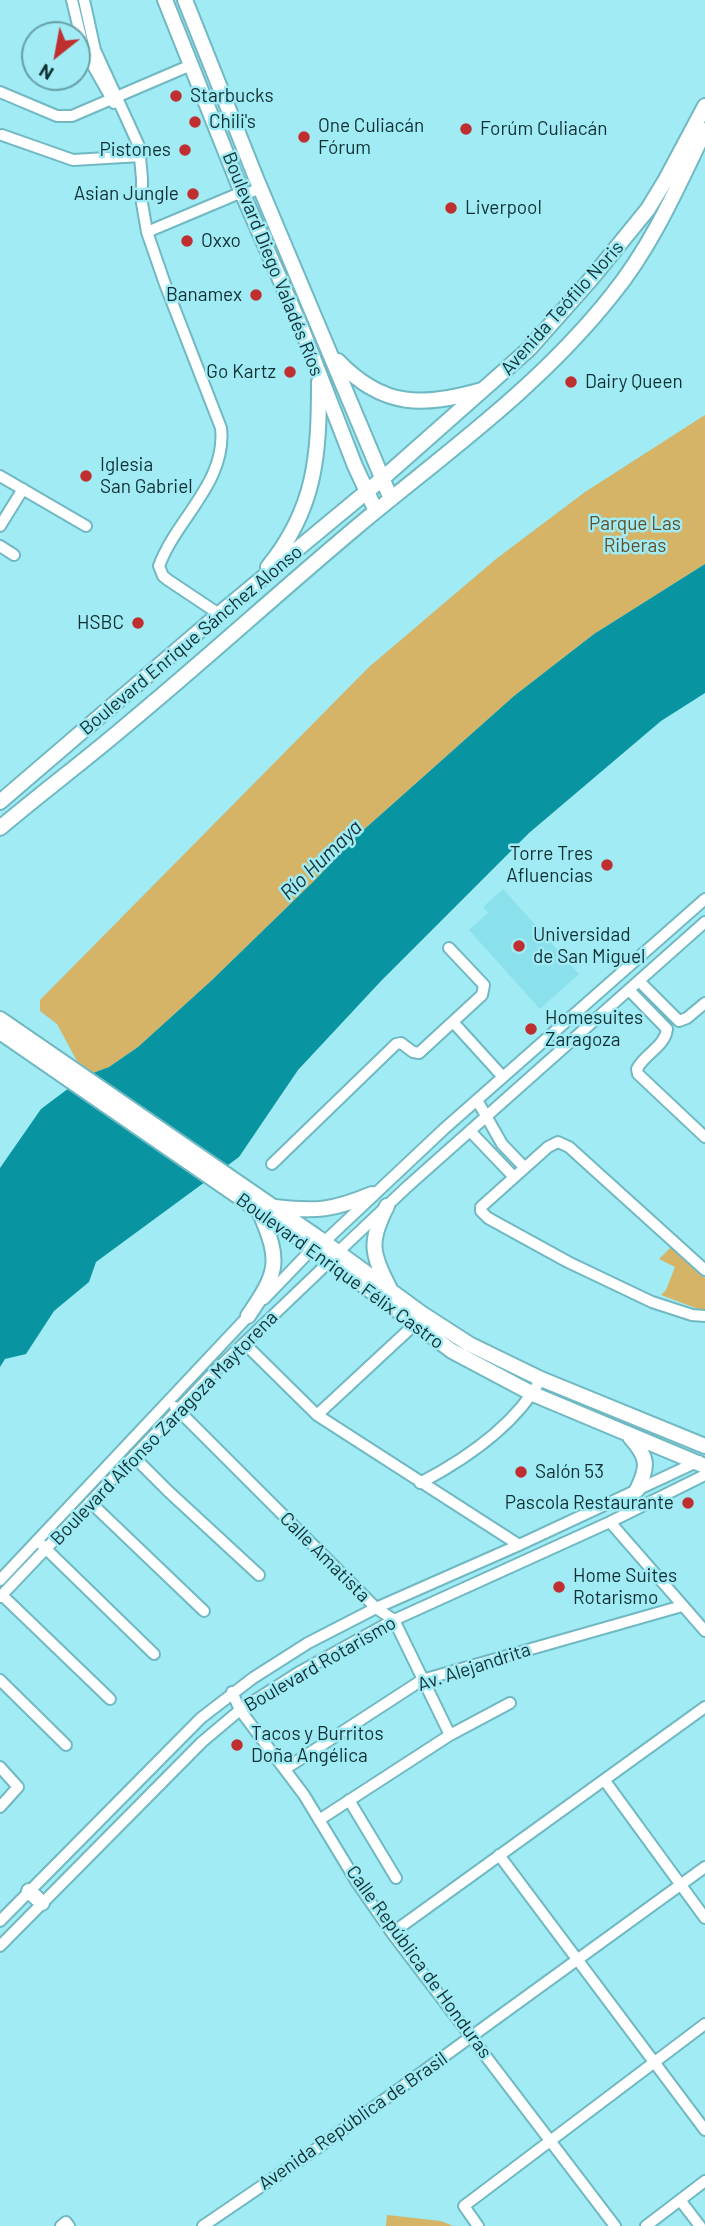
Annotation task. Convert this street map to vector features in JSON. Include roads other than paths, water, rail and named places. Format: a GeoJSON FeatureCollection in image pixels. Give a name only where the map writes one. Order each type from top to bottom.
{"type":"FeatureCollection","features":[{"type":"Feature","properties":{"kind":"main road","name":"Boulevard Diego Valadés Ríos"},"geometry":{"type":"LineString","coordinates":[[164,0],[240,192],[376,511]]}},
{"type":"Feature","properties":{"kind":"main road","name":"Boulevard Diego Valadés Ríos"},"geometry":{"type":"LineString","coordinates":[[185,0],[258,183],[391,499]]}},
{"type":"Feature","properties":{"kind":"main road","name":"Avenida Teófilo Noris"},"geometry":{"type":"LineString","coordinates":[[382,479],[486,389],[561,314],[640,220],[659,193],[705,106]]}},
{"type":"Feature","properties":{"kind":"main road","name":"Avenida Teófilo Noris"},"geometry":{"type":"LineString","coordinates":[[391,499],[518,396],[612,296],[636,261],[671,200],[705,130]]}},
{"type":"Feature","properties":{"kind":"main road"},"geometry":{"type":"LineString","coordinates":[[331,354],[359,380],[391,397],[426,402],[486,389]]}},
{"type":"Feature","properties":{"kind":"main road"},"geometry":{"type":"LineString","coordinates":[[253,586],[283,547],[298,519],[312,483],[318,444],[319,374]]}},
{"type":"Feature","properties":{"kind":"main road","name":"Boulevard Enrique Sánchez Alonso"},"geometry":{"type":"LineString","coordinates":[[0,802],[219,614],[382,479]]}},
{"type":"Feature","properties":{"kind":"main road"},"geometry":{"type":"LineString","coordinates":[[376,511],[391,499]]}},
{"type":"Feature","properties":{"kind":"main road","name":"Boulevard Enrique Sánchez Alonso"},"geometry":{"type":"LineString","coordinates":[[0,828],[121,730],[376,511]]}},
{"type":"Feature","properties":{"kind":"main road","name":"Boulevard Enrique Félix Castro"},"geometry":{"type":"LineString","coordinates":[[0,1019],[238,1191]]}},
{"type":"Feature","properties":{"kind":"main road","name":"Boulevard Enrique Félix Castro"},"geometry":{"type":"LineString","coordinates":[[0,1032],[319,1245],[414,1325],[452,1351],[533,1394],[629,1436],[702,1463]]}},
{"type":"Feature","properties":{"kind":"main road"},"geometry":{"type":"LineString","coordinates":[[248,1316],[269,1285],[274,1261],[265,1209],[332,1209],[372,1194]]}},
{"type":"Feature","properties":{"kind":"main road"},"geometry":{"type":"LineString","coordinates":[[387,1206],[375,1229],[373,1243],[377,1265],[391,1292]]}},
{"type":"Feature","properties":{"kind":"main road","name":"Boulevard Enrique Félix Castro"},"geometry":{"type":"LineString","coordinates":[[334,1257],[469,1344],[541,1380],[705,1446]]}},
{"type":"Feature","properties":{"kind":"main road"},"geometry":{"type":"LineString","coordinates":[[629,1436],[645,1458],[644,1477],[637,1490]]}},
{"type":"Feature","properties":{"kind":"main road"},"geometry":{"type":"LineString","coordinates":[[29,1891],[42,1903]]}},
{"type":"Feature","properties":{"kind":"street"},"geometry":{"type":"LineString","coordinates":[[72,0],[84,50],[135,137],[141,156],[142,203],[148,232],[220,428],[221,451],[205,489],[159,566],[163,576],[219,614]]}},
{"type":"Feature","properties":{"kind":"street"},"geometry":{"type":"LineString","coordinates":[[84,0],[95,50],[116,101]]}},
{"type":"Feature","properties":{"kind":"street"},"geometry":{"type":"LineString","coordinates":[[0,92],[65,117],[116,101],[191,65]]}},
{"type":"Feature","properties":{"kind":"street"},"geometry":{"type":"LineString","coordinates":[[2,135],[73,160],[141,156]]}},
{"type":"Feature","properties":{"kind":"street"},"geometry":{"type":"LineString","coordinates":[[148,232],[258,183]]}},
{"type":"Feature","properties":{"kind":"street"},"geometry":{"type":"LineString","coordinates":[[0,476],[86,526]]}},
{"type":"Feature","properties":{"kind":"street"},"geometry":{"type":"LineString","coordinates":[[0,526],[23,489]]}},
{"type":"Feature","properties":{"kind":"street"},"geometry":{"type":"LineString","coordinates":[[0,545],[14,555]]}},
{"type":"Feature","properties":{"kind":"street","name":"Boulevard Alfonso Zaragoza Maytorena"},"geometry":{"type":"LineString","coordinates":[[1,1596],[41,1544],[168,1400],[319,1245],[372,1194],[705,899]]}},
{"type":"Feature","properties":{"kind":"street","name":"Boulevard Alfonso Zaragoza Maytorena"},"geometry":{"type":"LineString","coordinates":[[0,1580],[90,1502],[244,1343],[387,1206],[705,922]]}},
{"type":"Feature","properties":{"kind":"street"},"geometry":{"type":"LineString","coordinates":[[272,1164],[396,1044],[401,1043],[419,1053],[482,996],[485,988],[449,948]]}},
{"type":"Feature","properties":{"kind":"street"},"geometry":{"type":"LineString","coordinates":[[639,981],[680,1021],[705,1003]]}},
{"type":"Feature","properties":{"kind":"street"},"geometry":{"type":"LineString","coordinates":[[629,990],[667,1029],[662,1042],[638,1065],[638,1074],[705,1138]]}},
{"type":"Feature","properties":{"kind":"street"},"geometry":{"type":"LineString","coordinates":[[453,1022],[503,1077]]}},
{"type":"Feature","properties":{"kind":"street"},"geometry":{"type":"LineString","coordinates":[[477,1100],[502,1144],[524,1167]]}},
{"type":"Feature","properties":{"kind":"street"},"geometry":{"type":"LineString","coordinates":[[470,1131],[513,1176]]}},
{"type":"Feature","properties":{"kind":"street"},"geometry":{"type":"LineString","coordinates":[[705,1270],[564,1144],[553,1143],[481,1207],[481,1211],[488,1218],[568,1262],[670,1309],[705,1316]]}},
{"type":"Feature","properties":{"kind":"street"},"geometry":{"type":"LineString","coordinates":[[492,1153],[502,1144]]}},
{"type":"Feature","properties":{"kind":"street"},"geometry":{"type":"LineString","coordinates":[[317,1415],[414,1325]]}},
{"type":"Feature","properties":{"kind":"street"},"geometry":{"type":"LineString","coordinates":[[244,1343],[317,1415],[519,1545]]}},
{"type":"Feature","properties":{"kind":"street"},"geometry":{"type":"LineString","coordinates":[[421,1483],[462,1460],[533,1394],[541,1380]]}},
{"type":"Feature","properties":{"kind":"street","name":"Calle Amatista"},"geometry":{"type":"LineString","coordinates":[[168,1400],[376,1608],[394,1620]]}},
{"type":"Feature","properties":{"kind":"street"},"geometry":{"type":"LineString","coordinates":[[134,1457],[259,1575]]}},
{"type":"Feature","properties":{"kind":"street","name":"Boulevard Rotarismo"},"geometry":{"type":"LineString","coordinates":[[0,1921],[178,1741],[232,1692],[308,1643],[376,1608],[702,1463]]}},
{"type":"Feature","properties":{"kind":"street","name":"Boulevard Rotarismo"},"geometry":{"type":"LineString","coordinates":[[0,1946],[202,1742],[240,1710],[298,1672],[394,1620],[610,1522],[705,1475]]}},
{"type":"Feature","properties":{"kind":"street"},"geometry":{"type":"LineString","coordinates":[[90,1502],[204,1611]]}},
{"type":"Feature","properties":{"kind":"street"},"geometry":{"type":"LineString","coordinates":[[610,1522],[705,1631]]}},
{"type":"Feature","properties":{"kind":"street"},"geometry":{"type":"LineString","coordinates":[[41,1544],[154,1654]]}},
{"type":"Feature","properties":{"kind":"street"},"geometry":{"type":"LineString","coordinates":[[1,1596],[110,1699]]}},
{"type":"Feature","properties":{"kind":"street","name":"Av. Alejandrita"},"geometry":{"type":"LineString","coordinates":[[285,1769],[422,1680],[682,1606]]}},
{"type":"Feature","properties":{"kind":"street"},"geometry":{"type":"LineString","coordinates":[[394,1620],[450,1735]]}},
{"type":"Feature","properties":{"kind":"street"},"geometry":{"type":"LineString","coordinates":[[0,1680],[66,1745]]}},
{"type":"Feature","properties":{"kind":"street","name":"Calle República de Honduras"},"geometry":{"type":"LineString","coordinates":[[232,1692],[240,1710],[285,1769],[358,1885],[392,1933],[615,2226]]}},
{"type":"Feature","properties":{"kind":"street"},"geometry":{"type":"LineString","coordinates":[[319,1820],[450,1735],[510,1703]]}},
{"type":"Feature","properties":{"kind":"street"},"geometry":{"type":"LineString","coordinates":[[392,1933],[705,1707]]}},
{"type":"Feature","properties":{"kind":"street"},"geometry":{"type":"LineString","coordinates":[[0,1767],[18,1787],[0,1807]]}},
{"type":"Feature","properties":{"kind":"street"},"geometry":{"type":"LineString","coordinates":[[605,1781],[705,1918]]}},
{"type":"Feature","properties":{"kind":"street"},"geometry":{"type":"LineString","coordinates":[[349,1800],[396,1878]]}},
{"type":"Feature","properties":{"kind":"street"},"geometry":{"type":"LineString","coordinates":[[499,1855],[705,2130]]}},
{"type":"Feature","properties":{"kind":"street","name":"Avenida República de Brasil"},"geometry":{"type":"LineString","coordinates":[[203,2226],[318,2147],[705,1867]]}},
{"type":"Feature","properties":{"kind":"street"},"geometry":{"type":"LineString","coordinates":[[478,2226],[464,2206],[705,2024]]}},
{"type":"Feature","properties":{"kind":"street"},"geometry":{"type":"LineString","coordinates":[[646,2226],[705,2181]]}},
{"type":"Feature","properties":{"kind":"street"},"geometry":{"type":"LineString","coordinates":[[680,2200],[700,2226]]}},
{"type":"Feature","properties":{"kind":"place","name":"Starbucks"},"geometry":{"type":"Point","coordinates":[176,96]}},
{"type":"Feature","properties":{"kind":"place","name":"Chili's"},"geometry":{"type":"Point","coordinates":[195,122]}},
{"type":"Feature","properties":{"kind":"place","name":"Forúm Culiacán"},"geometry":{"type":"Point","coordinates":[466,129]}},
{"type":"Feature","properties":{"kind":"place","name":"One Culiacán Fórum"},"geometry":{"type":"Point","coordinates":[304,137]}},
{"type":"Feature","properties":{"kind":"place","name":"Pistones"},"geometry":{"type":"Point","coordinates":[185,150]}},
{"type":"Feature","properties":{"kind":"place","name":"Asian Jungle"},"geometry":{"type":"Point","coordinates":[193,194]}},
{"type":"Feature","properties":{"kind":"place","name":"Liverpool"},"geometry":{"type":"Point","coordinates":[451,208]}},
{"type":"Feature","properties":{"kind":"place","name":"Oxxo"},"geometry":{"type":"Point","coordinates":[187,241]}},
{"type":"Feature","properties":{"kind":"place","name":"Banamex"},"geometry":{"type":"Point","coordinates":[256,295]}},
{"type":"Feature","properties":{"kind":"place","name":"Go Kartz"},"geometry":{"type":"Point","coordinates":[290,372]}},
{"type":"Feature","properties":{"kind":"place","name":"Dairy Queen"},"geometry":{"type":"Point","coordinates":[571,382]}},
{"type":"Feature","properties":{"kind":"place","name":"Iglesia San Gabriel"},"geometry":{"type":"Point","coordinates":[86,476]}},
{"type":"Feature","properties":{"kind":"place","name":"HSBC"},"geometry":{"type":"Point","coordinates":[138,623]}},
{"type":"Feature","properties":{"kind":"place","name":"Torre Tres Afluencias"},"geometry":{"type":"Point","coordinates":[607,865]}},
{"type":"Feature","properties":{"kind":"place","name":"Universidad de San Miguel"},"geometry":{"type":"Point","coordinates":[519,946]}},
{"type":"Feature","properties":{"kind":"place","name":"Homesuites Zaragoza"},"geometry":{"type":"Point","coordinates":[531,1029]}},
{"type":"Feature","properties":{"kind":"place","name":"Salón 53"},"geometry":{"type":"Point","coordinates":[521,1472]}},
{"type":"Feature","properties":{"kind":"place","name":"Pascola Restaurante"},"geometry":{"type":"Point","coordinates":[688,1503]}},
{"type":"Feature","properties":{"kind":"place","name":"Home Suites Rotarismo"},"geometry":{"type":"Point","coordinates":[559,1587]}},
{"type":"Feature","properties":{"kind":"place","name":"Tacos y Burritos Doña Angélica"},"geometry":{"type":"Point","coordinates":[237,1745]}},
{"type":"Feature","properties":{"kind":"park label","name":"Parque Las Riberas"},"geometry":{"type":"Point","coordinates":[635,535]}},
{"type":"Feature","properties":{"kind":"water label","name":"Río Humaya"},"geometry":{"type":"Point","coordinates":[321,860]}}]}
